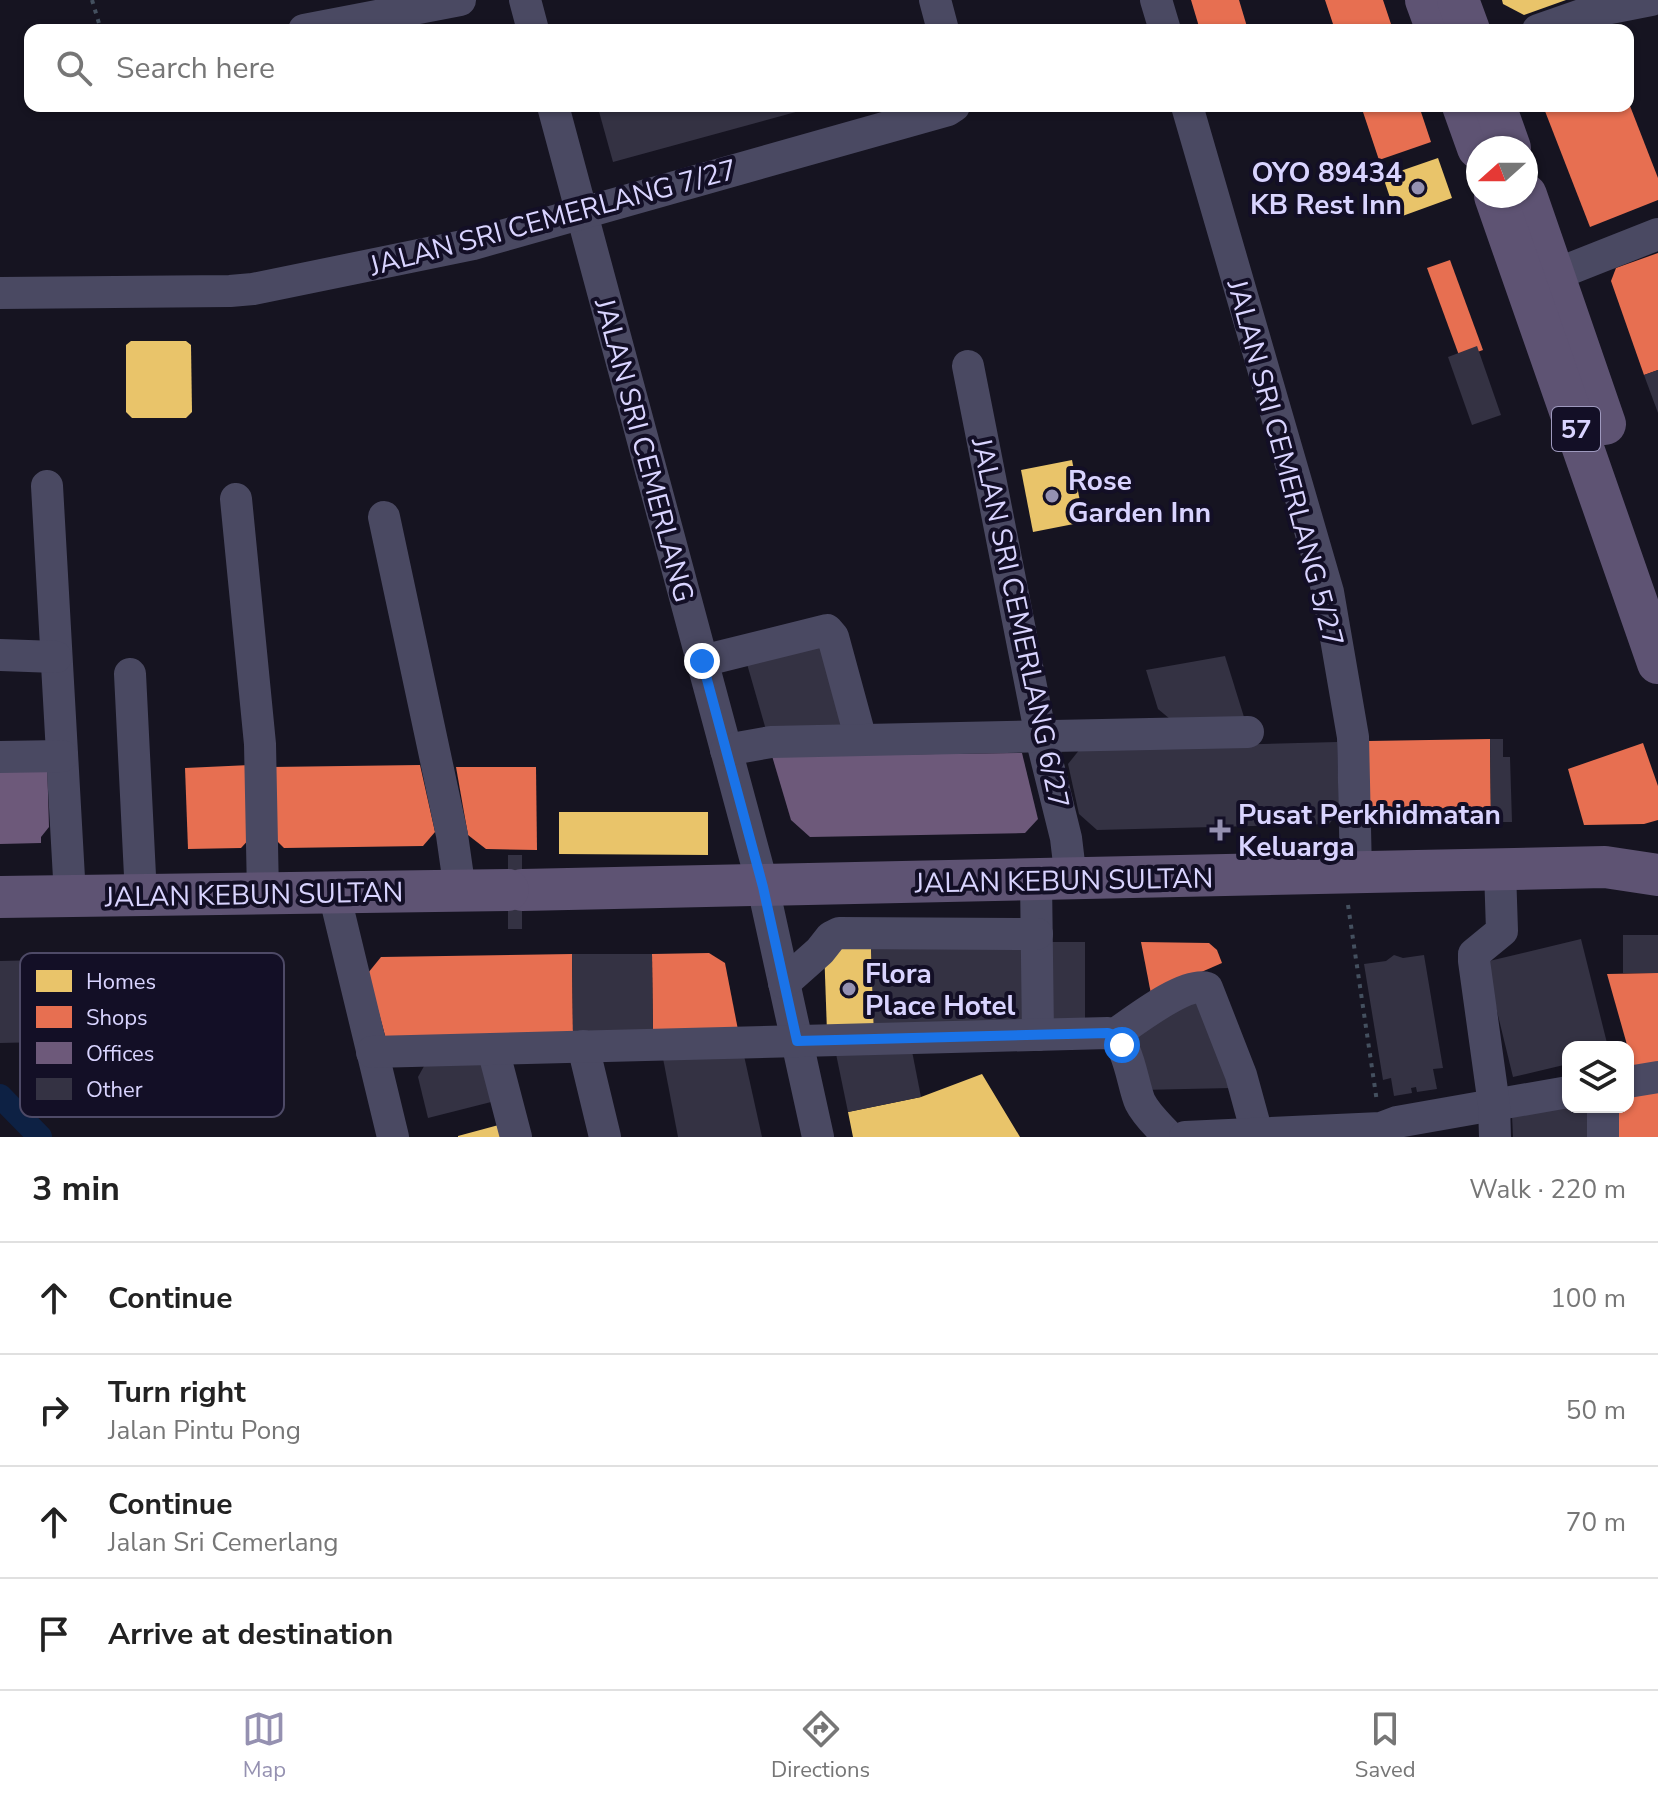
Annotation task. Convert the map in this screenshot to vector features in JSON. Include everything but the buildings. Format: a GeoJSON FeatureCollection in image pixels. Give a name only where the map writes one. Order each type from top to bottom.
{"type":"FeatureCollection","features":[{"type":"Feature","properties":{"kind":"main road"},"geometry":{"type":"LineString","coordinates":[[1426,0],[1435,24]]}},
{"type":"Feature","properties":{"kind":"main road"},"geometry":{"type":"LineString","coordinates":[[1458,0],[1467,24]]}},
{"type":"Feature","properties":{"kind":"main road"},"geometry":{"type":"LineString","coordinates":[[1465,112],[1474,136]]}},
{"type":"Feature","properties":{"kind":"main road"},"geometry":{"type":"LineString","coordinates":[[1497,112],[1506,136]]}},
{"type":"Feature","properties":{"kind":"main road","name":"57"},"geometry":{"type":"LineString","coordinates":[[1499,208],[1658,663]]}},
{"type":"Feature","properties":{"kind":"main road","name":"57"},"geometry":{"type":"LineString","coordinates":[[1531,208],[1658,576]]}},
{"type":"Feature","properties":{"kind":"main road","name":"JALAN KEBUN SULTAN"},"geometry":{"type":"LineString","coordinates":[[0,897],[763,887],[1500,870],[1640,870]]}},
{"type":"Feature","properties":{"kind":"street"},"geometry":{"type":"LineString","coordinates":[[335,24],[460,0]]}},
{"type":"Feature","properties":{"kind":"street"},"geometry":{"type":"LineString","coordinates":[[525,0],[531,24]]}},
{"type":"Feature","properties":{"kind":"street"},"geometry":{"type":"LineString","coordinates":[[935,0],[941,24]]}},
{"type":"Feature","properties":{"kind":"street"},"geometry":{"type":"LineString","coordinates":[[1156,0],[1163,24]]}},
{"type":"Feature","properties":{"kind":"street"},"geometry":{"type":"LineString","coordinates":[[1553,24],[1602,5],[1651,0]]}},
{"type":"Feature","properties":{"kind":"street","name":"JALAN SRI CEMERLANG"},"geometry":{"type":"LineString","coordinates":[[555,112],[763,887],[818,1137]]}},
{"type":"Feature","properties":{"kind":"street","name":"JALAN SRI CEMERLANG 7/27"},"geometry":{"type":"LineString","coordinates":[[0,293],[253,289],[473,244],[938,112]]}},
{"type":"Feature","properties":{"kind":"street","name":"JALAN SRI CEMERLANG 5/27"},"geometry":{"type":"LineString","coordinates":[[1189,112],[1328,592],[1353,737],[1350,873]]}},
{"type":"Feature","properties":{"kind":"street"},"geometry":{"type":"LineString","coordinates":[[1554,275],[1658,234]]}},
{"type":"Feature","properties":{"kind":"street","name":"JALAN SRI CEMERLANG 6/27"},"geometry":{"type":"LineString","coordinates":[[968,366],[1041,737],[1066,838],[1037,934],[1038,1035]]}},
{"type":"Feature","properties":{"kind":"street"},"geometry":{"type":"LineString","coordinates":[[47,486],[70,896]]}},
{"type":"Feature","properties":{"kind":"street"},"geometry":{"type":"LineString","coordinates":[[236,499],[260,744],[263,894]]}},
{"type":"Feature","properties":{"kind":"street"},"geometry":{"type":"LineString","coordinates":[[384,517],[452,835],[460,891]]}},
{"type":"Feature","properties":{"kind":"street"},"geometry":{"type":"LineString","coordinates":[[702,661],[827,630],[833,637],[861,740]]}},
{"type":"Feature","properties":{"kind":"street"},"geometry":{"type":"LineString","coordinates":[[0,655],[56,657]]}},
{"type":"Feature","properties":{"kind":"street"},"geometry":{"type":"LineString","coordinates":[[130,674],[141,896]]}},
{"type":"Feature","properties":{"kind":"street"},"geometry":{"type":"LineString","coordinates":[[726,750],[771,742],[1248,732]]}},
{"type":"Feature","properties":{"kind":"street"},"geometry":{"type":"LineString","coordinates":[[0,757],[62,756]]}},
{"type":"Feature","properties":{"kind":"street"},"geometry":{"type":"LineString","coordinates":[[1495,1137],[1494,1105],[1474,954],[1502,931],[1500,870]]}},
{"type":"Feature","properties":{"kind":"street"},"geometry":{"type":"LineString","coordinates":[[334,893],[393,1137]]}},
{"type":"Feature","properties":{"kind":"street"},"geometry":{"type":"LineString","coordinates":[[784,983],[831,937],[839,933],[1037,934]]}},
{"type":"Feature","properties":{"kind":"street"},"geometry":{"type":"LineString","coordinates":[[372,1052],[1114,1035],[1155,1006],[1196,987],[1205,987],[1241,1075],[1257,1135]]}},
{"type":"Feature","properties":{"kind":"street"},"geometry":{"type":"LineString","coordinates":[[1114,1035],[1122,1045],[1146,1112],[1169,1137]]}},
{"type":"Feature","properties":{"kind":"street"},"geometry":{"type":"LineString","coordinates":[[583,1046],[605,1137]]}},
{"type":"Feature","properties":{"kind":"street"},"geometry":{"type":"LineString","coordinates":[[493,1049],[516,1137]]}},
{"type":"Feature","properties":{"kind":"street"},"geometry":{"type":"LineString","coordinates":[[1634,1081],[1658,1077]]}},
{"type":"Feature","properties":{"kind":"street"},"geometry":{"type":"LineString","coordinates":[[1185,1137],[1382,1133],[1397,1122],[1562,1093]]}},
{"type":"Feature","properties":{"kind":"street"},"geometry":{"type":"LineString","coordinates":[[1603,1113],[1603,1137]]}},
{"type":"Feature","properties":{"kind":"path"},"geometry":{"type":"LineString","coordinates":[[92,0],[99,24]]}},
{"type":"Feature","properties":{"kind":"path"},"geometry":{"type":"LineString","coordinates":[[1350,873],[1382,1133]]}},
{"type":"Feature","properties":{"kind":"waterway"},"geometry":{"type":"LineString","coordinates":[[0,1096],[20,1116]]}},
{"type":"Feature","properties":{"kind":"waterway"},"geometry":{"type":"LineString","coordinates":[[20,1117],[40,1137]]}},
{"type":"Feature","properties":{"kind":"place","name":"OYO 89434 KB Rest Inn"},"geometry":{"type":"Point","coordinates":[1418,188]}},
{"type":"Feature","properties":{"kind":"place","name":"Rose Garden Inn"},"geometry":{"type":"Point","coordinates":[1052,496]}},
{"type":"Feature","properties":{"kind":"place","name":"Pusat Perkhidmatan Keluarga"},"geometry":{"type":"Point","coordinates":[1220,830]}},
{"type":"Feature","properties":{"kind":"place","name":"Flora Place Hotel"},"geometry":{"type":"Point","coordinates":[849,989]}},
{"type":"Feature","properties":{"kind":"route"},"geometry":{"type":"LineString","coordinates":[[702,661],[763,887],[797,1041],[1108,1033],[1119,1039],[1122,1045]]}}]}
